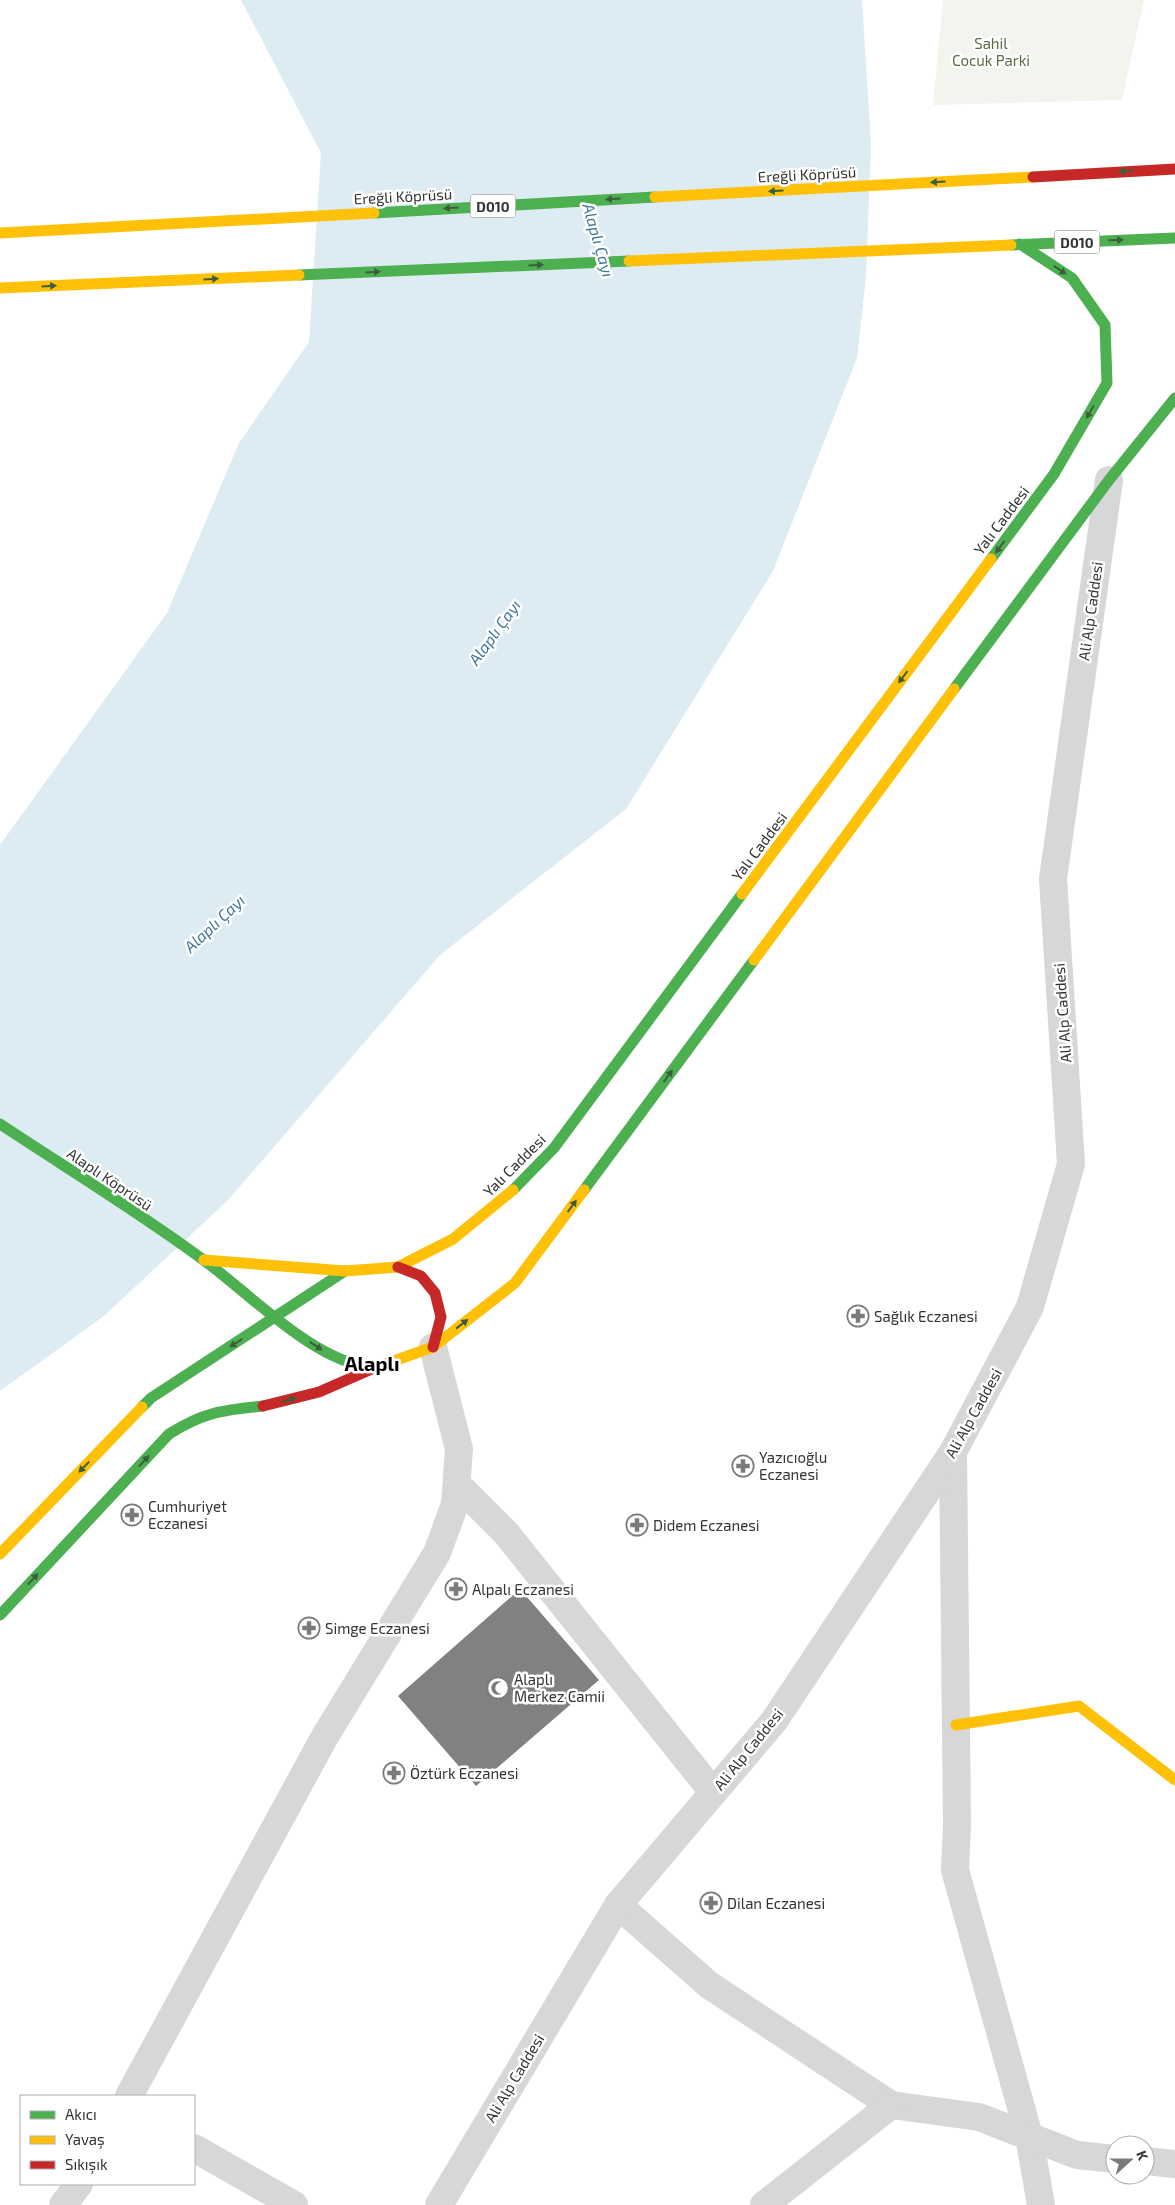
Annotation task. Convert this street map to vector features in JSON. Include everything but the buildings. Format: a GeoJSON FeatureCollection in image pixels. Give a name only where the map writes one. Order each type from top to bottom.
{"type":"FeatureCollection","features":[{"type":"Feature","properties":{"kind":"main road","name":"Ereğli Köprüsü"},"geometry":{"type":"LineString","coordinates":[[0,233],[1175,169]]}},
{"type":"Feature","properties":{"kind":"main road","name":"D010"},"geometry":{"type":"LineString","coordinates":[[0,288],[1175,238]]}},
{"type":"Feature","properties":{"kind":"main road","name":"Yalı Caddesi"},"geometry":{"type":"LineString","coordinates":[[204,1260],[345,1271],[398,1267],[453,1239],[506,1196],[554,1148],[1054,474],[1107,383],[1105,325],[1072,278],[1020,244]]}},
{"type":"Feature","properties":{"kind":"main road"},"geometry":{"type":"LineString","coordinates":[[0,1615],[168,1434],[195,1418],[229,1409],[267,1406],[319,1392],[374,1368],[433,1347],[515,1283],[1109,480],[1175,398]]}},
{"type":"Feature","properties":{"kind":"main road","name":"Alaplı Köprüsü"},"geometry":{"type":"LineString","coordinates":[[0,1124],[204,1260],[277,1317]]}},
{"type":"Feature","properties":{"kind":"main road"},"geometry":{"type":"LineString","coordinates":[[398,1267],[420,1276],[435,1294],[441,1316],[433,1347]]}},
{"type":"Feature","properties":{"kind":"main road"},"geometry":{"type":"LineString","coordinates":[[0,1554],[151,1398],[345,1271]]}},
{"type":"Feature","properties":{"kind":"main road"},"geometry":{"type":"LineString","coordinates":[[277,1317],[317,1348],[345,1362],[374,1368]]}},
{"type":"Feature","properties":{"kind":"main road"},"geometry":{"type":"LineString","coordinates":[[956,1725],[1079,1706],[1175,1780]]}},
{"type":"Feature","properties":{"kind":"street","name":"Ali Alp Caddesi"},"geometry":{"type":"LineString","coordinates":[[439,2205],[618,1905],[774,1721],[952,1452],[1030,1307],[1071,1164],[1053,879],[1109,480]]}},
{"type":"Feature","properties":{"kind":"street"},"geometry":{"type":"LineString","coordinates":[[433,1347],[459,1449],[455,1504]]}},
{"type":"Feature","properties":{"kind":"street"},"geometry":{"type":"LineString","coordinates":[[952,1452],[956,1725],[955,1870],[1029,2136],[1040,2205]]}},
{"type":"Feature","properties":{"kind":"street"},"geometry":{"type":"LineString","coordinates":[[130,2095],[324,1738],[437,1553],[455,1504],[464,1491],[506,1533],[713,1792]]}},
{"type":"Feature","properties":{"kind":"street"},"geometry":{"type":"LineString","coordinates":[[618,1905],[708,1985],[891,2105],[979,2117],[1077,2155],[1105,2158]]}},
{"type":"Feature","properties":{"kind":"street"},"geometry":{"type":"LineString","coordinates":[[764,2205],[891,2105]]}},
{"type":"Feature","properties":{"kind":"street"},"geometry":{"type":"LineString","coordinates":[[195,2149],[294,2205]]}},
{"type":"Feature","properties":{"kind":"street"},"geometry":{"type":"LineString","coordinates":[[1155,2162],[1175,2164]]}},
{"type":"Feature","properties":{"kind":"street"},"geometry":{"type":"LineString","coordinates":[[63,2205],[78,2185]]}},
{"type":"Feature","properties":{"kind":"green space","name":"Sahil Cocuk Parki"},"geometry":{"type":"Polygon","coordinates":[[[943,0],[1144,0],[1122,100],[933,105],[943,0]]]}},
{"type":"Feature","properties":{"kind":"water","name":"Alaplı Çayı"},"geometry":{"type":"Polygon","coordinates":[[[241,0],[862,0],[871,145],[866,277],[857,358],[773,571],[626,809],[440,955],[228,1200],[104,1316],[0,1391],[0,845],[167,613],[239,443],[309,342],[321,153],[241,0]]]}},
{"type":"Feature","properties":{"kind":"traffic: fast"},"geometry":{"type":"LineString","coordinates":[[374,213],[655,197]]}},
{"type":"Feature","properties":{"kind":"traffic: fast"},"geometry":{"type":"LineString","coordinates":[[1011,245],[1175,238]]}},
{"type":"Feature","properties":{"kind":"traffic: fast"},"geometry":{"type":"LineString","coordinates":[[991,559],[1054,474],[1107,383],[1105,325],[1072,278],[1020,244]]}},
{"type":"Feature","properties":{"kind":"traffic: fast"},"geometry":{"type":"LineString","coordinates":[[299,275],[629,261]]}},
{"type":"Feature","properties":{"kind":"traffic: fast"},"geometry":{"type":"LineString","coordinates":[[954,689],[1109,480],[1175,398]]}},
{"type":"Feature","properties":{"kind":"traffic: fast"},"geometry":{"type":"LineString","coordinates":[[513,1190],[554,1148],[742,894]]}},
{"type":"Feature","properties":{"kind":"traffic: fast"},"geometry":{"type":"LineString","coordinates":[[584,1190],[754,960]]}},
{"type":"Feature","properties":{"kind":"traffic: fast"},"geometry":{"type":"LineString","coordinates":[[0,1124],[180,1243],[300,1336],[340,1359],[360,1365]]}},
{"type":"Feature","properties":{"kind":"traffic: fast"},"geometry":{"type":"LineString","coordinates":[[142,1407],[151,1398],[345,1271]]}},
{"type":"Feature","properties":{"kind":"traffic: fast"},"geometry":{"type":"LineString","coordinates":[[0,1615],[169,1434],[193,1421],[214,1413],[263,1406]]}},
{"type":"Feature","properties":{"kind":"traffic: slow"},"geometry":{"type":"LineString","coordinates":[[655,197],[1033,177]]}},
{"type":"Feature","properties":{"kind":"traffic: slow"},"geometry":{"type":"LineString","coordinates":[[0,233],[374,213]]}},
{"type":"Feature","properties":{"kind":"traffic: slow"},"geometry":{"type":"LineString","coordinates":[[629,261],[1011,245]]}},
{"type":"Feature","properties":{"kind":"traffic: slow"},"geometry":{"type":"LineString","coordinates":[[0,288],[299,275]]}},
{"type":"Feature","properties":{"kind":"traffic: slow"},"geometry":{"type":"LineString","coordinates":[[742,894],[991,559]]}},
{"type":"Feature","properties":{"kind":"traffic: slow"},"geometry":{"type":"LineString","coordinates":[[754,960],[954,689]]}},
{"type":"Feature","properties":{"kind":"traffic: slow"},"geometry":{"type":"LineString","coordinates":[[204,1260],[345,1271],[398,1267],[453,1239],[513,1190]]}},
{"type":"Feature","properties":{"kind":"traffic: slow"},"geometry":{"type":"LineString","coordinates":[[360,1365],[374,1368],[433,1347],[515,1283],[584,1190]]}},
{"type":"Feature","properties":{"kind":"traffic: slow"},"geometry":{"type":"LineString","coordinates":[[0,1554],[142,1407]]}},
{"type":"Feature","properties":{"kind":"traffic: slow"},"geometry":{"type":"LineString","coordinates":[[956,1725],[1079,1706],[1175,1780]]}},
{"type":"Feature","properties":{"kind":"traffic: jam"},"geometry":{"type":"LineString","coordinates":[[1033,177],[1175,169]]}},
{"type":"Feature","properties":{"kind":"traffic: jam"},"geometry":{"type":"LineString","coordinates":[[398,1267],[421,1276],[435,1293],[441,1317],[433,1347]]}},
{"type":"Feature","properties":{"kind":"traffic: jam"},"geometry":{"type":"LineString","coordinates":[[263,1406],[319,1392],[374,1368]]}},
{"type":"Feature","properties":{"kind":"place","name":"Sağlık Eczanesi"},"geometry":{"type":"Point","coordinates":[858,1316]}},
{"type":"Feature","properties":{"kind":"place","name":"Yazıcıoğlu Eczanesi"},"geometry":{"type":"Point","coordinates":[743,1466]}},
{"type":"Feature","properties":{"kind":"place","name":"Cumhuriyet Eczanesi"},"geometry":{"type":"Point","coordinates":[132,1515]}},
{"type":"Feature","properties":{"kind":"place","name":"Didem Eczanesi"},"geometry":{"type":"Point","coordinates":[637,1525]}},
{"type":"Feature","properties":{"kind":"place","name":"Alpalı Eczanesi"},"geometry":{"type":"Point","coordinates":[456,1589]}},
{"type":"Feature","properties":{"kind":"place","name":"Simge Eczanesi"},"geometry":{"type":"Point","coordinates":[309,1628]}},
{"type":"Feature","properties":{"kind":"place","name":"Alaplı Merkez Camii"},"geometry":{"type":"Point","coordinates":[498,1688]}},
{"type":"Feature","properties":{"kind":"place","name":"Öztürk Eczanesi"},"geometry":{"type":"Point","coordinates":[394,1773]}},
{"type":"Feature","properties":{"kind":"place","name":"Dilan Eczanesi"},"geometry":{"type":"Point","coordinates":[711,1903]}},
{"type":"Feature","properties":{"kind":"district","name":"Alaplı"},"geometry":{"type":"Point","coordinates":[372,1363]}}]}
